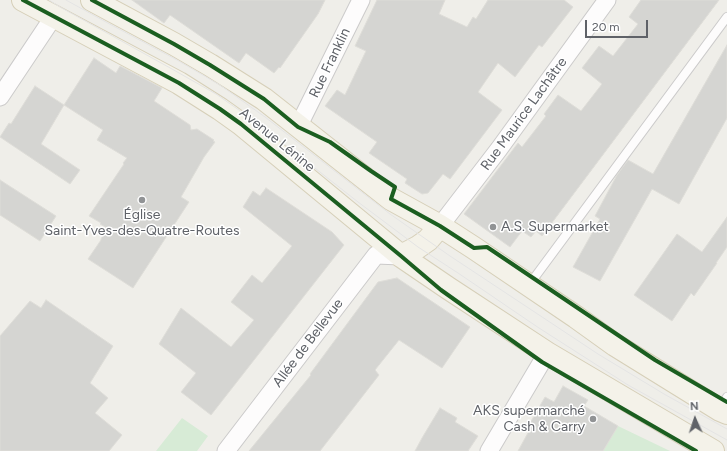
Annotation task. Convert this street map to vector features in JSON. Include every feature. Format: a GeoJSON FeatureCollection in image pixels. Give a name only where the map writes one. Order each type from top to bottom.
{"type":"FeatureCollection","features":[{"type":"Feature","properties":{"kind":"main road","name":"Avenue Lénine"},"geometry":{"type":"LineString","coordinates":[[23,0],[179,83],[220,109],[241,124],[400,256],[547,353],[713,451]]}},
{"type":"Feature","properties":{"kind":"main road","name":"Avenue Lénine"},"geometry":{"type":"LineString","coordinates":[[92,0],[210,64],[264,99],[391,199],[440,226],[480,252],[529,284],[615,345],[725,407]]}},
{"type":"Feature","properties":{"kind":"main road"},"geometry":{"type":"LineString","coordinates":[[400,256],[428,240],[440,226]]}},
{"type":"Feature","properties":{"kind":"street","name":"Rue Franklin"},"geometry":{"type":"LineString","coordinates":[[298,127],[362,0]]}},
{"type":"Feature","properties":{"kind":"street","name":"Rue Maurice Lachâtre"},"geometry":{"type":"LineString","coordinates":[[440,226],[499,149],[606,0]]}},
{"type":"Feature","properties":{"kind":"street"},"geometry":{"type":"LineString","coordinates":[[0,97],[54,16]]}},
{"type":"Feature","properties":{"kind":"street","name":"Allée de Bellevue"},"geometry":{"type":"LineString","coordinates":[[226,451],[376,254],[400,256]]}},
{"type":"Feature","properties":{"kind":"street"},"geometry":{"type":"LineString","coordinates":[[489,451],[547,353]]}},
{"type":"Feature","properties":{"kind":"lane"},"geometry":{"type":"LineString","coordinates":[[529,284],[727,17]]}},
{"type":"Feature","properties":{"kind":"green space"},"geometry":{"type":"Polygon","coordinates":[[[182,418],[208,436],[197,451],[156,451],[182,418]]]}},
{"type":"Feature","properties":{"kind":"green space"},"geometry":{"type":"Polygon","coordinates":[[[618,426],[670,451],[603,451],[618,426]]]}},
{"type":"Feature","properties":{"kind":"building"},"geometry":{"type":"Polygon","coordinates":[[[132,0],[325,0],[318,14],[280,68],[279,67],[274,73],[246,53],[239,63],[170,15],[164,23],[132,0]]]}},
{"type":"Feature","properties":{"kind":"building"},"geometry":{"type":"Polygon","coordinates":[[[377,0],[445,0],[439,14],[467,27],[473,17],[476,19],[488,0],[564,0],[573,7],[542,47],[539,45],[515,77],[498,63],[478,92],[502,110],[450,179],[443,174],[428,193],[422,194],[405,183],[407,179],[369,153],[377,142],[325,106],[337,90],[345,95],[366,51],[355,46],[377,0]]]}},
{"type":"Feature","properties":{"kind":"building"},"geometry":{"type":"Polygon","coordinates":[[[641,0],[719,0],[542,236],[536,231],[531,237],[522,231],[510,247],[464,214],[518,143],[522,147],[546,116],[544,114],[558,95],[581,111],[602,84],[582,68],[599,46],[613,56],[638,24],[629,17],[641,0]]]}},
{"type":"Feature","properties":{"kind":"building"},"geometry":{"type":"Polygon","coordinates":[[[727,45],[727,118],[679,204],[652,189],[600,281],[573,267],[600,219],[595,216],[617,175],[628,160],[653,174],[727,45]]]}},
{"type":"Feature","properties":{"kind":"building","name":"Église Saint-Yves-des-Quatre-Routes"},"geometry":{"type":"Polygon","coordinates":[[[94,58],[116,73],[120,66],[162,88],[154,101],[190,125],[191,130],[197,129],[215,142],[204,157],[181,197],[189,202],[133,288],[88,259],[107,228],[89,216],[127,158],[97,140],[103,130],[64,105],[94,58]]]}},
{"type":"Feature","properties":{"kind":"building"},"geometry":{"type":"Polygon","coordinates":[[[35,86],[64,105],[41,144],[80,170],[70,184],[0,137],[9,123],[11,124],[35,86]]]}},
{"type":"Feature","properties":{"kind":"building"},"geometry":{"type":"Polygon","coordinates":[[[0,180],[56,216],[40,241],[0,215],[0,180]]]}},
{"type":"Feature","properties":{"kind":"building"},"geometry":{"type":"Polygon","coordinates":[[[266,188],[332,232],[344,245],[211,415],[181,392],[196,373],[159,344],[181,308],[231,347],[254,320],[231,302],[252,275],[262,283],[292,246],[243,207],[253,191],[260,196],[266,188]]]}},
{"type":"Feature","properties":{"kind":"building"},"geometry":{"type":"Polygon","coordinates":[[[727,217],[727,247],[694,296],[691,293],[672,321],[634,295],[677,234],[702,252],[727,217]]]}},
{"type":"Feature","properties":{"kind":"building"},"geometry":{"type":"Polygon","coordinates":[[[397,278],[470,327],[442,368],[399,340],[375,370],[379,375],[320,451],[249,451],[311,375],[310,374],[378,282],[397,278]]]}},
{"type":"Feature","properties":{"kind":"building"},"geometry":{"type":"Polygon","coordinates":[[[46,300],[113,346],[90,383],[108,398],[95,413],[122,435],[109,451],[0,451],[0,336],[30,301],[41,308],[46,300]]]}},
{"type":"Feature","properties":{"kind":"building"},"geometry":{"type":"Polygon","coordinates":[[[563,386],[588,400],[584,406],[618,426],[603,451],[518,451],[529,431],[526,430],[545,397],[554,402],[563,386]]]}},
{"type":"Feature","properties":{"kind":"building"},"geometry":{"type":"Polygon","coordinates":[[[440,408],[457,418],[455,422],[478,436],[468,451],[415,451],[440,408]]]}},
{"type":"Feature","properties":{"kind":"tram line"},"geometry":{"type":"LineString","coordinates":[[49,0],[216,94],[259,124],[418,247],[539,328],[628,385],[727,440]]}},
{"type":"Feature","properties":{"kind":"tram line"},"geometry":{"type":"LineString","coordinates":[[66,0],[220,85],[265,117],[390,214],[450,256],[598,354],[664,394],[727,429]]}},
{"type":"Feature","properties":{"kind":"cycle path"},"geometry":{"type":"LineString","coordinates":[[23,0],[179,83],[220,109],[241,124],[441,290],[542,362],[696,451]]}},
{"type":"Feature","properties":{"kind":"cycle path"},"geometry":{"type":"LineString","coordinates":[[92,0],[174,44],[264,99],[298,127],[330,142],[395,187],[391,199],[440,226],[474,248],[487,247],[655,360],[727,402]]}},
{"type":"Feature","properties":{"kind":"place","name":"Église Saint-Yves-des-Quatre-Routes"},"geometry":{"type":"Point","coordinates":[142,200]}},
{"type":"Feature","properties":{"kind":"place","name":"A.S. Supermarket"},"geometry":{"type":"Point","coordinates":[493,227]}},
{"type":"Feature","properties":{"kind":"place","name":"AKS supermarché Cash & Carry"},"geometry":{"type":"Point","coordinates":[593,419]}}]}
